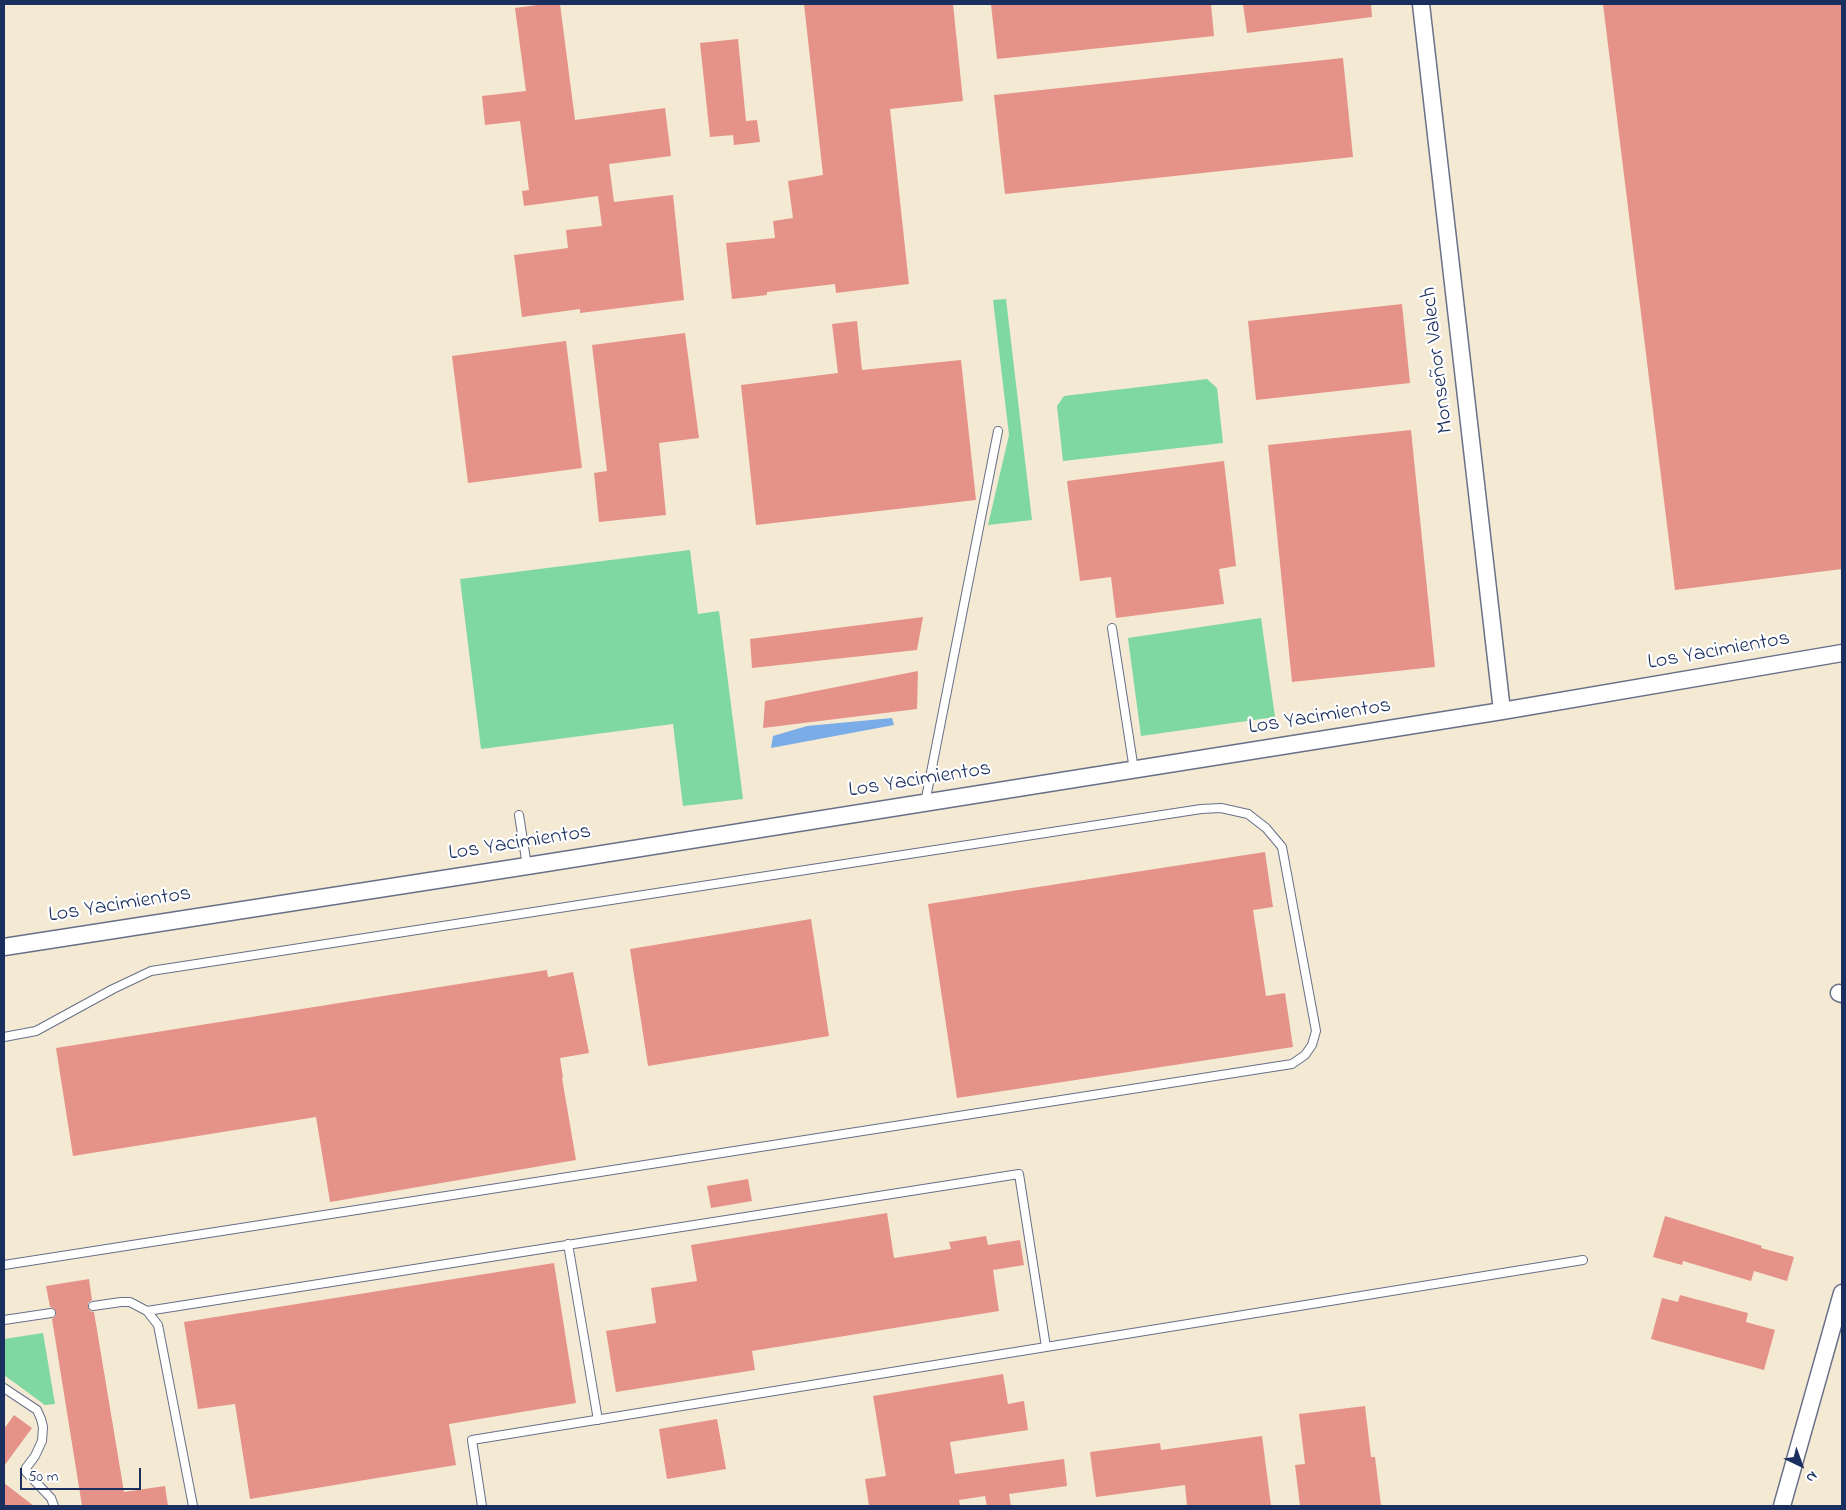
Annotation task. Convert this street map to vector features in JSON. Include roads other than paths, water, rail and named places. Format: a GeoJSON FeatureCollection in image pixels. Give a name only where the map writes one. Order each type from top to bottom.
{"type":"FeatureCollection","features":[{"type":"Feature","properties":{"kind":"street","name":"Monseñor Valech"},"geometry":{"type":"LineString","coordinates":[[1421,4],[1502,711]]}},
{"type":"Feature","properties":{"kind":"street","name":"Los Yacimientos"},"geometry":{"type":"LineString","coordinates":[[4,947],[1134,770],[1842,654]]}},
{"type":"Feature","properties":{"kind":"street"},"geometry":{"type":"LineString","coordinates":[[1782,1506],[1842,1293]]}},
{"type":"Feature","properties":{"kind":"lane"},"geometry":{"type":"LineString","coordinates":[[925,803],[998,431]]}},
{"type":"Feature","properties":{"kind":"lane"},"geometry":{"type":"LineString","coordinates":[[1112,628],[1134,770]]}},
{"type":"Feature","properties":{"kind":"lane"},"geometry":{"type":"LineString","coordinates":[[4,1037],[36,1032],[113,989],[151,972],[1201,809],[1221,808],[1248,814],[1266,828],[1282,847],[1316,1031],[1312,1045],[1305,1055],[1292,1064],[4,1265]]}},
{"type":"Feature","properties":{"kind":"lane"},"geometry":{"type":"LineString","coordinates":[[519,815],[527,866]]}},
{"type":"Feature","properties":{"kind":"lane"},"geometry":{"type":"LineString","coordinates":[[147,1311],[1019,1174],[1046,1347]]}},
{"type":"Feature","properties":{"kind":"lane"},"geometry":{"type":"LineString","coordinates":[[568,1244],[598,1420]]}},
{"type":"Feature","properties":{"kind":"lane"},"geometry":{"type":"LineString","coordinates":[[482,1506],[472,1440],[1583,1260]]}},
{"type":"Feature","properties":{"kind":"lane"},"geometry":{"type":"LineString","coordinates":[[93,1306],[121,1302],[139,1306],[147,1311],[158,1325],[193,1506]]}},
{"type":"Feature","properties":{"kind":"lane"},"geometry":{"type":"LineString","coordinates":[[4,1320],[51,1312]]}},
{"type":"Feature","properties":{"kind":"lane"},"geometry":{"type":"LineString","coordinates":[[4,1388],[36,1410],[41,1419],[43,1427],[42,1441],[35,1456],[26,1468],[26,1472],[51,1498],[54,1506]]}},
{"type":"Feature","properties":{"kind":"water"},"geometry":{"type":"Polygon","coordinates":[[[892,718],[894,725],[771,748],[773,736],[807,726],[892,718]]]}}]}
